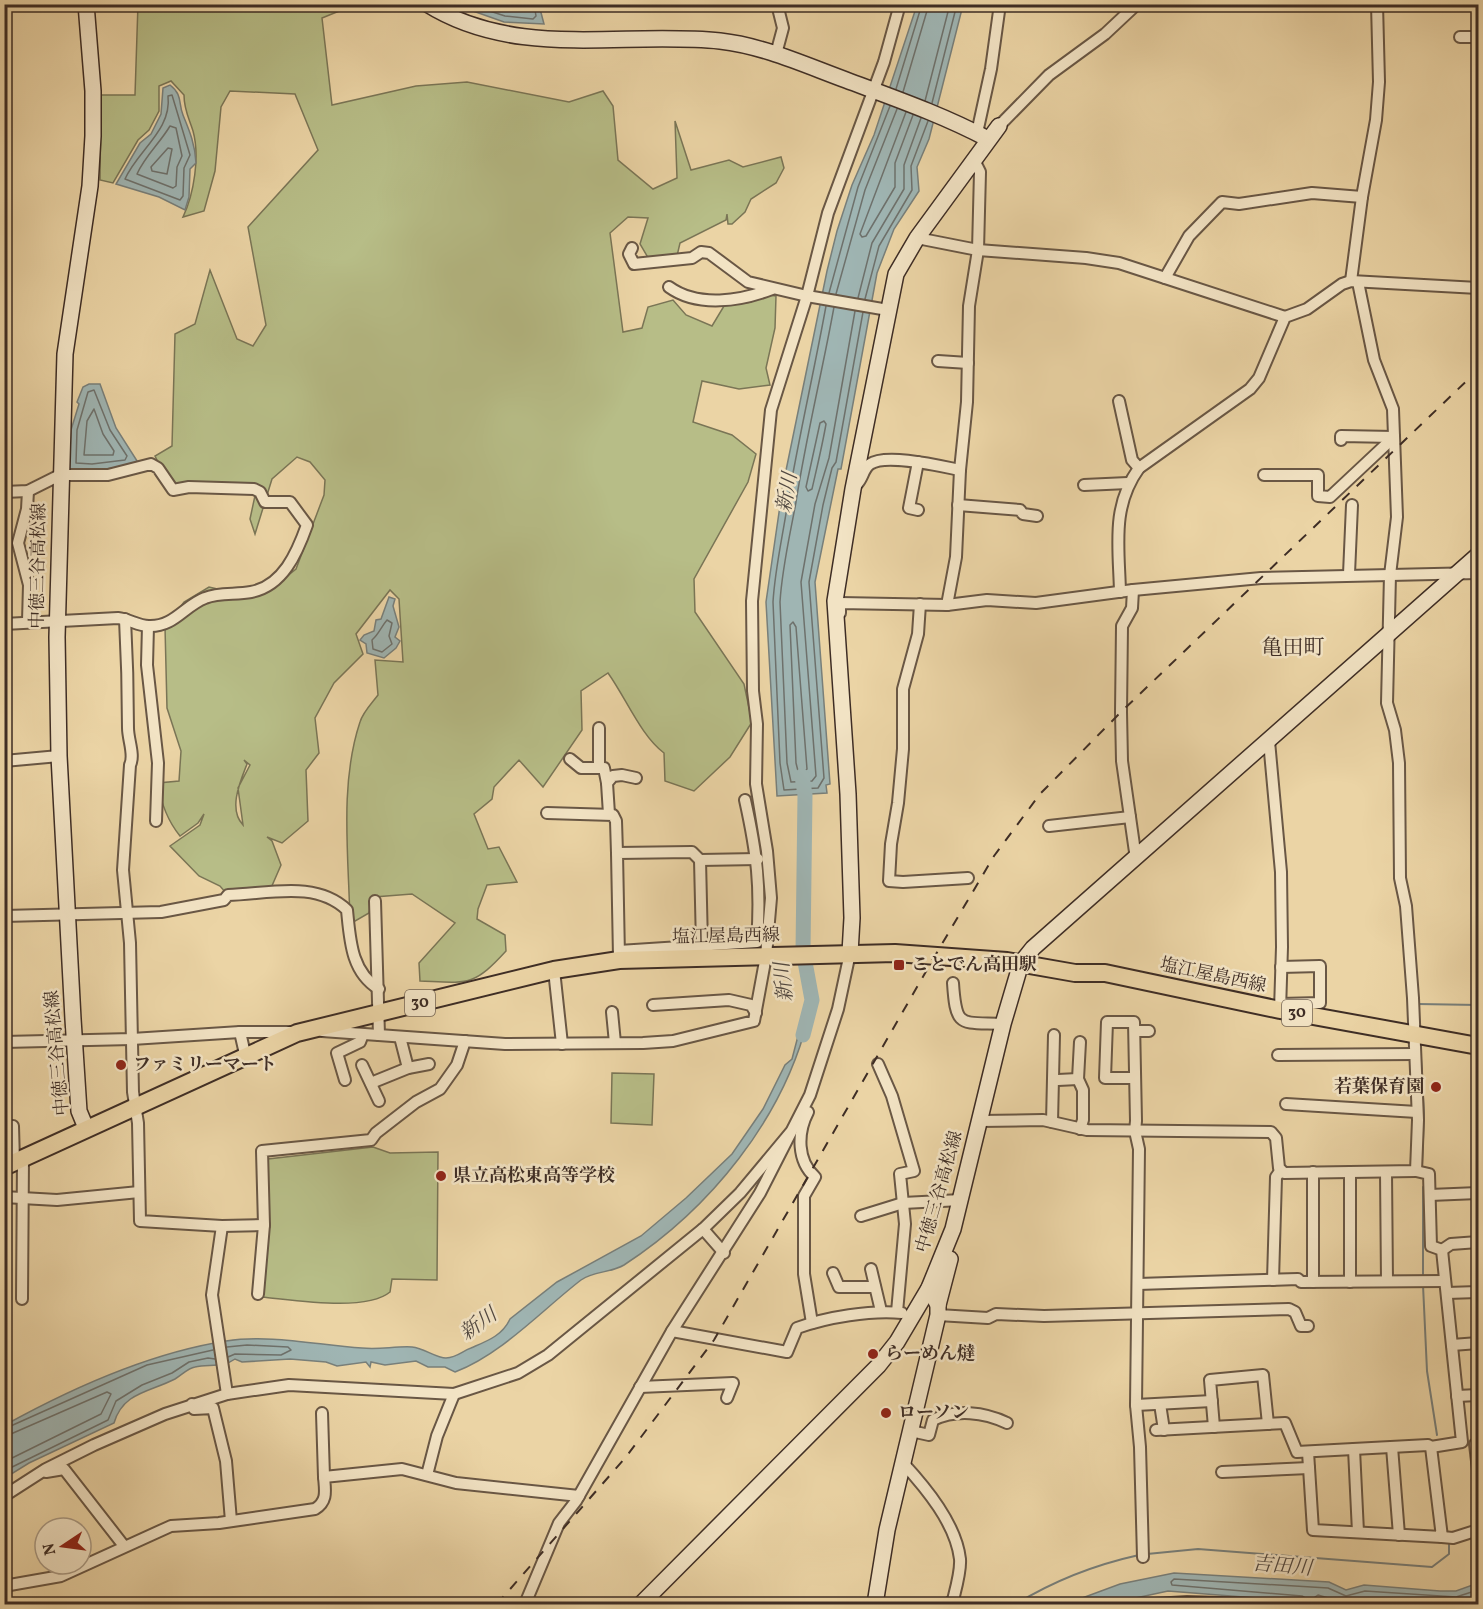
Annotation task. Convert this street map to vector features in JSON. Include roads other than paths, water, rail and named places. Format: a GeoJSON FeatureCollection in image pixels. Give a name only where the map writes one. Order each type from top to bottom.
{"type":"FeatureCollection","features":[{"type":"Feature","properties":{"kind":"main road","name":"塩江屋島西線"},"geometry":{"type":"LineString","coordinates":[[14,1162],[245,1054],[302,1031],[619,956],[936,954],[1021,963],[1075,974],[1105,974],[1479,1046]]}},
{"type":"Feature","properties":{"kind":"street","name":"中徳三谷高松線"},"geometry":{"type":"LineString","coordinates":[[86,4],[93,91],[92,145],[90,186],[65,354],[57,620],[59,756],[79,1111],[86,1128]]}},
{"type":"Feature","properties":{"kind":"street"},"geometry":{"type":"LineString","coordinates":[[427,4],[467,25],[505,34],[594,41],[694,39],[744,45],[776,54],[945,118],[983,136]]}},
{"type":"Feature","properties":{"kind":"street"},"geometry":{"type":"LineString","coordinates":[[776,54],[783,28],[777,4]]}},
{"type":"Feature","properties":{"kind":"street"},"geometry":{"type":"LineString","coordinates":[[4,1042],[302,1031],[465,1041],[615,1043],[673,1041],[754,1021],[770,956],[770,872],[756,784],[757,724],[753,691],[752,601],[771,410],[807,296],[828,213],[875,92],[900,4]]}},
{"type":"Feature","properties":{"kind":"street"},"geometry":{"type":"LineString","coordinates":[[525,1605],[559,1523],[579,1496],[672,1331],[724,1253],[760,1193],[810,1095],[838,1009],[852,918],[848,794],[836,647],[837,583],[883,309],[896,274],[917,238],[975,162],[983,136],[1000,4]]}},
{"type":"Feature","properties":{"kind":"street"},"geometry":{"type":"LineString","coordinates":[[983,136],[999,126],[1049,75],[1105,34],[1137,4]]}},
{"type":"Feature","properties":{"kind":"street"},"geometry":{"type":"LineString","coordinates":[[1377,4],[1378,103],[1362,197],[1354,282],[1374,360],[1393,409],[1397,518],[1390,575],[1387,703],[1398,747],[1400,878],[1406,906],[1418,1035],[1414,1054],[1417,1112],[1416,1171]]}},
{"type":"Feature","properties":{"kind":"street"},"geometry":{"type":"LineString","coordinates":[[1460,37],[1479,37]]}},
{"type":"Feature","properties":{"kind":"street"},"geometry":{"type":"LineString","coordinates":[[947,605],[956,556],[960,470],[967,402],[969,306],[978,250],[980,172],[975,162]]}},
{"type":"Feature","properties":{"kind":"street"},"geometry":{"type":"LineString","coordinates":[[1165,278],[1190,236],[1222,202],[1239,204],[1312,193],[1362,197]]}},
{"type":"Feature","properties":{"kind":"street"},"geometry":{"type":"LineString","coordinates":[[917,238],[978,250],[1086,258],[1119,263],[1285,317],[1307,309],[1342,284],[1354,282],[1479,288]]}},
{"type":"Feature","properties":{"kind":"street"},"geometry":{"type":"LineString","coordinates":[[632,248],[629,254],[634,264],[692,258],[701,252],[709,253],[748,282],[807,296],[883,309]]}},
{"type":"Feature","properties":{"kind":"street"},"geometry":{"type":"LineString","coordinates":[[669,287],[680,295],[732,302],[772,289]]}},
{"type":"Feature","properties":{"kind":"street"},"geometry":{"type":"LineString","coordinates":[[1120,592],[1118,526],[1121,500],[1128,483],[1139,468],[1250,389],[1259,378],[1285,317]]}},
{"type":"Feature","properties":{"kind":"street"},"geometry":{"type":"LineString","coordinates":[[938,361],[968,363]]}},
{"type":"Feature","properties":{"kind":"street"},"geometry":{"type":"LineString","coordinates":[[1119,401],[1132,460],[1139,468]]}},
{"type":"Feature","properties":{"kind":"street"},"geometry":{"type":"LineString","coordinates":[[1341,440],[1341,436],[1394,437]]}},
{"type":"Feature","properties":{"kind":"street"},"geometry":{"type":"LineString","coordinates":[[1264,475],[1318,476],[1318,496],[1330,496],[1394,437]]}},
{"type":"Feature","properties":{"kind":"street"},"geometry":{"type":"LineString","coordinates":[[853,489],[860,482],[866,467],[873,462],[918,462],[960,470]]}},
{"type":"Feature","properties":{"kind":"street"},"geometry":{"type":"LineString","coordinates":[[918,462],[909,508],[918,510]]}},
{"type":"Feature","properties":{"kind":"street"},"geometry":{"type":"LineString","coordinates":[[4,492],[28,490],[60,475],[108,475],[151,464],[158,468],[173,490],[189,487],[254,489],[260,492],[265,502],[290,502],[307,525],[286,570],[271,585],[252,592],[206,598],[177,619],[162,626],[135,624],[125,619],[28,621],[4,624]]}},
{"type":"Feature","properties":{"kind":"street"},"geometry":{"type":"LineString","coordinates":[[1084,485],[1128,483]]}},
{"type":"Feature","properties":{"kind":"street"},"geometry":{"type":"LineString","coordinates":[[28,490],[27,509],[18,543],[29,585],[28,621]]}},
{"type":"Feature","properties":{"kind":"street"},"geometry":{"type":"LineString","coordinates":[[958,505],[1020,510],[1023,514],[1037,516]]}},
{"type":"Feature","properties":{"kind":"street"},"geometry":{"type":"LineString","coordinates":[[1349,574],[1352,505]]}},
{"type":"Feature","properties":{"kind":"street"},"geometry":{"type":"LineString","coordinates":[[1021,963],[1034,948],[1479,555]]}},
{"type":"Feature","properties":{"kind":"street"},"geometry":{"type":"LineString","coordinates":[[836,647],[841,642],[840,603],[947,605],[987,600],[1036,603],[1132,590],[1261,578],[1349,574],[1479,573]]}},
{"type":"Feature","properties":{"kind":"street"},"geometry":{"type":"LineString","coordinates":[[1132,590],[1132,608],[1122,626],[1122,761],[1136,859]]}},
{"type":"Feature","properties":{"kind":"street"},"geometry":{"type":"LineString","coordinates":[[920,604],[918,634],[903,689],[903,749],[898,803],[891,844],[889,880],[903,882],[968,878]]}},
{"type":"Feature","properties":{"kind":"street"},"geometry":{"type":"LineString","coordinates":[[125,619],[130,706],[128,727],[133,759],[129,774],[129,807],[123,870],[135,1106],[138,1123],[140,1221],[222,1226],[264,1225]]}},
{"type":"Feature","properties":{"kind":"street"},"geometry":{"type":"LineString","coordinates":[[148,626],[147,665],[158,763],[156,821]]}},
{"type":"Feature","properties":{"kind":"street"},"geometry":{"type":"LineString","coordinates":[[599,728],[599,766]]}},
{"type":"Feature","properties":{"kind":"street"},"geometry":{"type":"LineString","coordinates":[[1269,741],[1281,872],[1280,1007],[1320,1003],[1320,966],[1281,967]]}},
{"type":"Feature","properties":{"kind":"street"},"geometry":{"type":"LineString","coordinates":[[4,761],[59,756]]}},
{"type":"Feature","properties":{"kind":"street"},"geometry":{"type":"LineString","coordinates":[[570,759],[581,768],[599,766],[607,772],[609,814]]}},
{"type":"Feature","properties":{"kind":"street"},"geometry":{"type":"LineString","coordinates":[[608,783],[613,776],[636,778]]}},
{"type":"Feature","properties":{"kind":"street"},"geometry":{"type":"LineString","coordinates":[[547,813],[613,815],[616,821],[619,956],[702,945],[757,942],[760,893],[758,859],[746,800]]}},
{"type":"Feature","properties":{"kind":"street"},"geometry":{"type":"LineString","coordinates":[[1049,826],[1130,817]]}},
{"type":"Feature","properties":{"kind":"street"},"geometry":{"type":"LineString","coordinates":[[617,853],[692,852],[700,860],[702,945]]}},
{"type":"Feature","properties":{"kind":"street"},"geometry":{"type":"LineString","coordinates":[[700,860],[758,859]]}},
{"type":"Feature","properties":{"kind":"street"},"geometry":{"type":"LineString","coordinates":[[4,916],[127,915],[161,912],[224,900],[228,895],[282,891],[327,895],[347,910],[352,953],[358,968],[379,990]]}},
{"type":"Feature","properties":{"kind":"street"},"geometry":{"type":"LineString","coordinates":[[375,901],[379,1035]]}},
{"type":"Feature","properties":{"kind":"street","name":"中徳三谷高松線"},"geometry":{"type":"LineString","coordinates":[[641,1605],[878,1366],[914,1314],[929,1288],[953,1229],[1003,1024],[1021,963]]}},
{"type":"Feature","properties":{"kind":"street"},"geometry":{"type":"LineString","coordinates":[[554,970],[562,1044]]}},
{"type":"Feature","properties":{"kind":"street"},"geometry":{"type":"LineString","coordinates":[[953,983],[955,1011],[964,1022],[1003,1024]]}},
{"type":"Feature","properties":{"kind":"street"},"geometry":{"type":"LineString","coordinates":[[653,1005],[729,1000],[751,1005],[756,1013]]}},
{"type":"Feature","properties":{"kind":"street"},"geometry":{"type":"LineString","coordinates":[[612,1012],[615,1043]]}},
{"type":"Feature","properties":{"kind":"street"},"geometry":{"type":"LineString","coordinates":[[1136,1078],[1105,1078],[1107,1022],[1134,1022],[1135,1031],[1136,1078],[1135,1131],[1139,1149],[1136,1405],[1140,1447],[1143,1557]]}},
{"type":"Feature","properties":{"kind":"street"},"geometry":{"type":"LineString","coordinates":[[1135,1031],[1149,1031]]}},
{"type":"Feature","properties":{"kind":"street"},"geometry":{"type":"LineString","coordinates":[[240,1032],[245,1054]]}},
{"type":"Feature","properties":{"kind":"street"},"geometry":{"type":"LineString","coordinates":[[345,1080],[337,1053],[360,1042],[363,1034]]}},
{"type":"Feature","properties":{"kind":"street"},"geometry":{"type":"LineString","coordinates":[[1052,1122],[1054,1035]]}},
{"type":"Feature","properties":{"kind":"street"},"geometry":{"type":"LineString","coordinates":[[400,1036],[408,1068]]}},
{"type":"Feature","properties":{"kind":"street"},"geometry":{"type":"LineString","coordinates":[[258,1294],[264,1225],[262,1151],[371,1140],[376,1133],[416,1102],[440,1089],[457,1065],[465,1041]]}},
{"type":"Feature","properties":{"kind":"street"},"geometry":{"type":"LineString","coordinates":[[1080,1042],[1078,1079],[1083,1090],[1083,1120],[1080,1129]]}},
{"type":"Feature","properties":{"kind":"street"},"geometry":{"type":"LineString","coordinates":[[1278,1055],[1414,1054]]}},
{"type":"Feature","properties":{"kind":"street"},"geometry":{"type":"LineString","coordinates":[[371,1083],[408,1068],[429,1064]]}},
{"type":"Feature","properties":{"kind":"street"},"geometry":{"type":"LineString","coordinates":[[878,1064],[892,1096],[914,1171],[900,1174],[905,1224],[897,1312]]}},
{"type":"Feature","properties":{"kind":"street"},"geometry":{"type":"LineString","coordinates":[[362,1065],[379,1101]]}},
{"type":"Feature","properties":{"kind":"street"},"geometry":{"type":"LineString","coordinates":[[1058,1080],[1078,1079]]}},
{"type":"Feature","properties":{"kind":"street"},"geometry":{"type":"LineString","coordinates":[[810,1095],[812,1104],[804,1120],[800,1140],[805,1167],[815,1178],[804,1196],[804,1274],[812,1323]]}},
{"type":"Feature","properties":{"kind":"street"},"geometry":{"type":"LineString","coordinates":[[1286,1104],[1417,1112]]}},
{"type":"Feature","properties":{"kind":"street"},"geometry":{"type":"LineString","coordinates":[[980,1121],[1026,1119],[1080,1129],[1271,1132],[1276,1138],[1281,1170],[1276,1177],[1273,1280]]}},
{"type":"Feature","properties":{"kind":"street"},"geometry":{"type":"LineString","coordinates":[[4,1126],[13,1126],[14,1162],[23,1198],[22,1299]]}},
{"type":"Feature","properties":{"kind":"street"},"geometry":{"type":"LineString","coordinates":[[4,1496],[39,1473],[94,1445],[192,1404],[227,1394],[289,1385],[454,1394],[500,1381],[535,1365],[703,1229],[740,1192],[790,1132]]}},
{"type":"Feature","properties":{"kind":"street"},"geometry":{"type":"LineString","coordinates":[[1281,1170],[1284,1173],[1416,1171],[1429,1174],[1431,1246],[1442,1250]]}},
{"type":"Feature","properties":{"kind":"street"},"geometry":{"type":"LineString","coordinates":[[1313,1172],[1313,1282]]}},
{"type":"Feature","properties":{"kind":"street"},"geometry":{"type":"LineString","coordinates":[[1350,1172],[1350,1282]]}},
{"type":"Feature","properties":{"kind":"street"},"geometry":{"type":"LineString","coordinates":[[1386,1172],[1387,1281]]}},
{"type":"Feature","properties":{"kind":"street"},"geometry":{"type":"LineString","coordinates":[[4,1197],[57,1200],[139,1192]]}},
{"type":"Feature","properties":{"kind":"street"},"geometry":{"type":"LineString","coordinates":[[1430,1195],[1479,1193]]}},
{"type":"Feature","properties":{"kind":"street"},"geometry":{"type":"LineString","coordinates":[[861,1216],[903,1203],[961,1200]]}},
{"type":"Feature","properties":{"kind":"street"},"geometry":{"type":"LineString","coordinates":[[222,1226],[213,1280],[213,1308],[227,1394]]}},
{"type":"Feature","properties":{"kind":"street"},"geometry":{"type":"LineString","coordinates":[[703,1229],[724,1253]]}},
{"type":"Feature","properties":{"kind":"street"},"geometry":{"type":"LineString","coordinates":[[896,1605],[875,1604],[882,1557],[951,1254],[953,1229]]}},
{"type":"Feature","properties":{"kind":"street"},"geometry":{"type":"LineString","coordinates":[[1442,1250],[1451,1244],[1479,1242]]}},
{"type":"Feature","properties":{"kind":"street"},"geometry":{"type":"LineString","coordinates":[[1442,1250],[1462,1442]]}},
{"type":"Feature","properties":{"kind":"street"},"geometry":{"type":"LineString","coordinates":[[871,1269],[881,1311]]}},
{"type":"Feature","properties":{"kind":"street"},"geometry":{"type":"LineString","coordinates":[[833,1273],[839,1287],[875,1287]]}},
{"type":"Feature","properties":{"kind":"street"},"geometry":{"type":"LineString","coordinates":[[1138,1284],[1298,1279],[1301,1282],[1445,1281]]}},
{"type":"Feature","properties":{"kind":"street"},"geometry":{"type":"LineString","coordinates":[[929,1288],[938,1310]]}},
{"type":"Feature","properties":{"kind":"street"},"geometry":{"type":"LineString","coordinates":[[1447,1293],[1479,1292]]}},
{"type":"Feature","properties":{"kind":"street"},"geometry":{"type":"LineString","coordinates":[[938,1310],[988,1318],[996,1314],[1044,1316],[1289,1309],[1295,1312],[1301,1326],[1308,1326]]}},
{"type":"Feature","properties":{"kind":"street"},"geometry":{"type":"LineString","coordinates":[[672,1331],[787,1352],[797,1328],[812,1323],[881,1311],[914,1314]]}},
{"type":"Feature","properties":{"kind":"street"},"geometry":{"type":"LineString","coordinates":[[1452,1345],[1479,1343]]}},
{"type":"Feature","properties":{"kind":"street"},"geometry":{"type":"LineString","coordinates":[[1214,1427],[1210,1380],[1263,1375],[1268,1424]]}},
{"type":"Feature","properties":{"kind":"street"},"geometry":{"type":"LineString","coordinates":[[640,1387],[733,1383],[727,1398]]}},
{"type":"Feature","properties":{"kind":"street"},"geometry":{"type":"LineString","coordinates":[[427,1475],[437,1436],[454,1394]]}},
{"type":"Feature","properties":{"kind":"street"},"geometry":{"type":"LineString","coordinates":[[1457,1396],[1479,1395]]}},
{"type":"Feature","properties":{"kind":"street"},"geometry":{"type":"LineString","coordinates":[[1136,1405],[1212,1401]]}},
{"type":"Feature","properties":{"kind":"street"},"geometry":{"type":"LineString","coordinates":[[192,1404],[194,1409],[213,1408],[226,1461],[231,1521]]}},
{"type":"Feature","properties":{"kind":"street"},"geometry":{"type":"LineString","coordinates":[[1160,1404],[1160,1430],[1285,1423],[1293,1448],[1297,1452],[1428,1444],[1431,1447],[1462,1442],[1477,1444],[1479,1470]]}},
{"type":"Feature","properties":{"kind":"street"},"geometry":{"type":"LineString","coordinates":[[4,1586],[61,1576],[171,1526],[231,1521],[315,1509],[323,1504],[326,1495],[322,1413]]}},
{"type":"Feature","properties":{"kind":"street"},"geometry":{"type":"LineString","coordinates":[[910,1431],[929,1435],[933,1420],[955,1414],[992,1416],[1007,1423]]}},
{"type":"Feature","properties":{"kind":"street"},"geometry":{"type":"LineString","coordinates":[[1392,1447],[1399,1535]]}},
{"type":"Feature","properties":{"kind":"street"},"geometry":{"type":"LineString","coordinates":[[1431,1447],[1442,1537]]}},
{"type":"Feature","properties":{"kind":"street"},"geometry":{"type":"LineString","coordinates":[[1354,1449],[1359,1532]]}},
{"type":"Feature","properties":{"kind":"street"},"geometry":{"type":"LineString","coordinates":[[1308,1452],[1313,1530],[1453,1538],[1479,1530]]}},
{"type":"Feature","properties":{"kind":"street"},"geometry":{"type":"LineString","coordinates":[[903,1463],[936,1502],[955,1543],[960,1559],[953,1600],[948,1605]]}},
{"type":"Feature","properties":{"kind":"street"},"geometry":{"type":"LineString","coordinates":[[1222,1472],[1309,1468]]}},
{"type":"Feature","properties":{"kind":"street"},"geometry":{"type":"LineString","coordinates":[[39,1473],[64,1469],[124,1546]]}},
{"type":"Feature","properties":{"kind":"street"},"geometry":{"type":"LineString","coordinates":[[324,1477],[402,1469],[456,1483],[579,1496]]}},
{"type":"Feature","properties":{"kind":"street"},"geometry":{"type":"LineString","coordinates":[[1155,1605],[1187,1602],[1248,1604]]}},
{"type":"Feature","properties":{"kind":"water"},"geometry":{"type":"Polygon","coordinates":[[[456,5],[539,5],[544,24],[504,22],[456,5]]]}},
{"type":"Feature","properties":{"kind":"water"},"geometry":{"type":"Polygon","coordinates":[[[917,5],[963,5],[929,139],[917,167],[919,191],[894,229],[877,273],[841,469],[838,469],[815,582],[830,784],[826,785],[827,793],[777,796],[766,602],[783,485],[837,231],[852,185],[874,135],[917,5]]]}},
{"type":"Feature","properties":{"kind":"water"},"geometry":{"type":"Polygon","coordinates":[[[170,85],[179,96],[192,138],[196,163],[190,169],[189,197],[185,210],[159,197],[116,184],[140,143],[151,134],[161,114],[163,88],[170,85]]]}},
{"type":"Feature","properties":{"kind":"water"},"geometry":{"type":"Polygon","coordinates":[[[89,384],[100,384],[116,428],[139,464],[106,469],[69,469],[71,430],[79,404],[77,402],[83,387],[89,384]]]}},
{"type":"Feature","properties":{"kind":"water"},"geometry":{"type":"Polygon","coordinates":[[[389,597],[395,599],[393,606],[399,627],[395,637],[400,641],[396,648],[384,658],[367,653],[366,644],[360,640],[364,635],[374,631],[376,620],[381,619],[389,597]]]}},
{"type":"Feature","properties":{"kind":"water"},"geometry":{"type":"Polygon","coordinates":[[[804,1013],[808,1019],[781,1092],[739,1158],[713,1189],[686,1217],[656,1242],[619,1268],[581,1280],[521,1331],[472,1364],[455,1372],[445,1367],[428,1367],[416,1361],[385,1365],[371,1362],[370,1367],[366,1362],[337,1366],[326,1362],[290,1359],[242,1362],[235,1359],[221,1365],[195,1367],[175,1379],[138,1394],[124,1405],[114,1423],[29,1463],[5,1478],[5,1425],[84,1385],[169,1354],[226,1341],[259,1339],[345,1347],[412,1347],[446,1358],[494,1337],[503,1330],[510,1319],[557,1282],[641,1236],[686,1198],[732,1154],[763,1109],[785,1065],[792,1059],[804,1013]]]}},
{"type":"Feature","properties":{"kind":"water"},"geometry":{"type":"Polygon","coordinates":[[[1174,1573],[1329,1582],[1346,1590],[1364,1585],[1456,1591],[1478,1583],[1478,1604],[1333,1604],[1168,1591],[1108,1604],[1066,1604],[1120,1584],[1174,1573]]]}},
{"type":"Feature","properties":{"kind":"waterway","name":"新川"},"geometry":{"type":"LineString","coordinates":[[802,776],[805,795],[803,951],[812,1000],[803,1035]]}},
{"type":"Feature","properties":{"kind":"waterway"},"geometry":{"type":"LineString","coordinates":[[1418,1004],[1478,1005]]}},
{"type":"Feature","properties":{"kind":"waterway"},"geometry":{"type":"LineString","coordinates":[[1419,1018],[1420,1030]]}},
{"type":"Feature","properties":{"kind":"waterway"},"geometry":{"type":"LineString","coordinates":[[1420,1041],[1424,1114],[1422,1166]]}},
{"type":"Feature","properties":{"kind":"waterway"},"geometry":{"type":"LineString","coordinates":[[1423,1187],[1423,1277]]}},
{"type":"Feature","properties":{"kind":"waterway"},"geometry":{"type":"LineString","coordinates":[[1423,1285],[1427,1371],[1437,1435]]}},
{"type":"Feature","properties":{"kind":"waterway","name":"吉田川"},"geometry":{"type":"LineString","coordinates":[[1147,1554],[1198,1549],[1432,1567],[1449,1554],[1449,1543]]}},
{"type":"Feature","properties":{"kind":"waterway"},"geometry":{"type":"LineString","coordinates":[[1016,1604],[1075,1574],[1139,1555]]}},
{"type":"Feature","properties":{"kind":"railway"},"geometry":{"type":"LineString","coordinates":[[497,1604],[626,1457],[714,1340],[994,856],[1040,794],[1121,712],[1478,370]]}},
{"type":"Feature","properties":{"kind":"place","name":"ことでん高田駅"},"geometry":{"type":"Point","coordinates":[899,965]}},
{"type":"Feature","properties":{"kind":"place","name":"ファミリーマート"},"geometry":{"type":"Point","coordinates":[121,1065]}},
{"type":"Feature","properties":{"kind":"place","name":"若葉保育園"},"geometry":{"type":"Point","coordinates":[1436,1087]}},
{"type":"Feature","properties":{"kind":"place","name":"県立高松東高等学校"},"geometry":{"type":"Point","coordinates":[441,1176]}},
{"type":"Feature","properties":{"kind":"place","name":"らーめん燵"},"geometry":{"type":"Point","coordinates":[873,1354]}},
{"type":"Feature","properties":{"kind":"place","name":"ローソン"},"geometry":{"type":"Point","coordinates":[886,1413]}},
{"type":"Feature","properties":{"kind":"district","name":"亀田町"},"geometry":{"type":"Point","coordinates":[1293,648]}}]}
